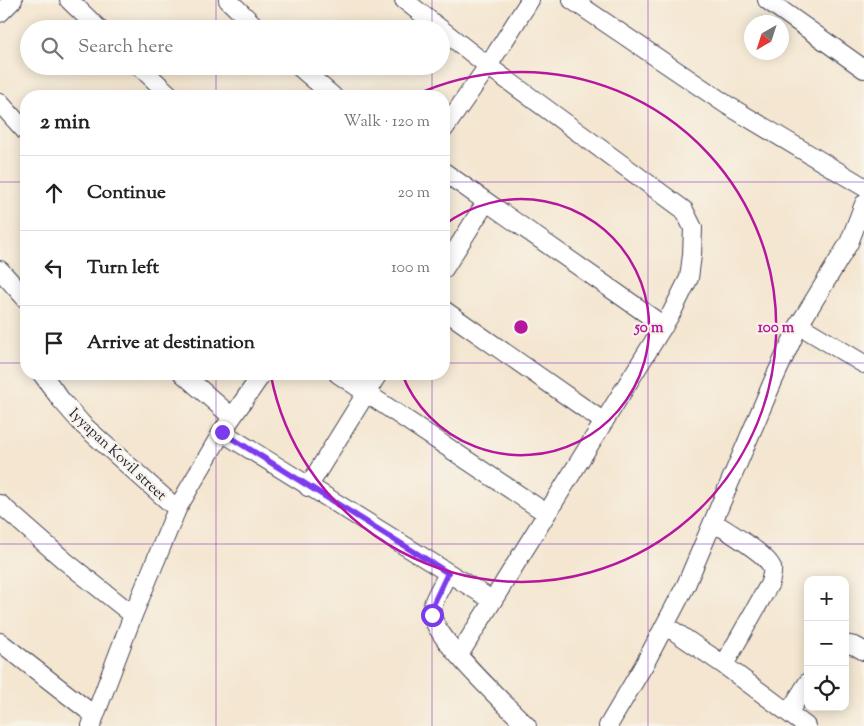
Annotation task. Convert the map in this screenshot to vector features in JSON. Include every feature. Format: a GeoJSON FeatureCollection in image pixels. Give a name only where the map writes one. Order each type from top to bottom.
{"type":"FeatureCollection","features":[{"type":"Feature","properties":{"kind":"street"},"geometry":{"type":"LineString","coordinates":[[0,13],[14,0]]}},
{"type":"Feature","properties":{"kind":"street"},"geometry":{"type":"LineString","coordinates":[[69,0],[90,20]]}},
{"type":"Feature","properties":{"kind":"street"},"geometry":{"type":"LineString","coordinates":[[228,0],[249,20]]}},
{"type":"Feature","properties":{"kind":"street"},"geometry":{"type":"LineString","coordinates":[[404,0],[430,20]]}},
{"type":"Feature","properties":{"kind":"street"},"geometry":{"type":"LineString","coordinates":[[450,120],[488,66],[530,0]]}},
{"type":"Feature","properties":{"kind":"street"},"geometry":{"type":"LineString","coordinates":[[572,0],[727,105],[864,187]]}},
{"type":"Feature","properties":{"kind":"street"},"geometry":{"type":"LineString","coordinates":[[767,0],[864,70]]}},
{"type":"Feature","properties":{"kind":"street"},"geometry":{"type":"LineString","coordinates":[[450,36],[684,210],[693,228],[689,278],[664,326],[458,655]]}},
{"type":"Feature","properties":{"kind":"street"},"geometry":{"type":"LineString","coordinates":[[149,75],[165,90]]}},
{"type":"Feature","properties":{"kind":"street"},"geometry":{"type":"LineString","coordinates":[[308,75],[326,90]]}},
{"type":"Feature","properties":{"kind":"street"},"geometry":{"type":"LineString","coordinates":[[0,103],[20,125]]}},
{"type":"Feature","properties":{"kind":"street"},"geometry":{"type":"LineString","coordinates":[[450,176],[664,326]]}},
{"type":"Feature","properties":{"kind":"street"},"geometry":{"type":"LineString","coordinates":[[450,259],[486,202]]}},
{"type":"Feature","properties":{"kind":"street"},"geometry":{"type":"LineString","coordinates":[[608,726],[644,665],[686,585],[799,324],[849,243],[863,209]]}},
{"type":"Feature","properties":{"kind":"street"},"geometry":{"type":"LineString","coordinates":[[0,270],[20,292]]}},
{"type":"Feature","properties":{"kind":"street"},"geometry":{"type":"LineString","coordinates":[[450,314],[604,422]]}},
{"type":"Feature","properties":{"kind":"street"},"geometry":{"type":"LineString","coordinates":[[799,324],[864,364]]}},
{"type":"Feature","properties":{"kind":"street","name":"Iyyapan Kovil street"},"geometry":{"type":"LineString","coordinates":[[46,380],[82,426],[177,509]]}},
{"type":"Feature","properties":{"kind":"street"},"geometry":{"type":"LineString","coordinates":[[190,380],[232,417]]}},
{"type":"Feature","properties":{"kind":"street"},"geometry":{"type":"LineString","coordinates":[[0,642],[93,721],[177,509],[222,432],[258,380]]}},
{"type":"Feature","properties":{"kind":"street"},"geometry":{"type":"LineString","coordinates":[[347,380],[546,513]]}},
{"type":"Feature","properties":{"kind":"street"},"geometry":{"type":"LineString","coordinates":[[308,486],[374,380]]}},
{"type":"Feature","properties":{"kind":"street"},"geometry":{"type":"LineString","coordinates":[[222,432],[492,600]]}},
{"type":"Feature","properties":{"kind":"street"},"geometry":{"type":"LineString","coordinates":[[0,504],[65,561],[133,616]]}},
{"type":"Feature","properties":{"kind":"street"},"geometry":{"type":"LineString","coordinates":[[713,522],[765,558],[772,567],[770,583],[724,665]]}},
{"type":"Feature","properties":{"kind":"street"},"geometry":{"type":"LineString","coordinates":[[448,573],[432,607],[432,615],[437,628],[458,655],[528,726]]}},
{"type":"Feature","properties":{"kind":"street"},"geometry":{"type":"LineString","coordinates":[[665,625],[724,665],[806,726]]}},
{"type":"Feature","properties":{"kind":"street"},"geometry":{"type":"LineString","coordinates":[[849,645],[864,651]]}},
{"type":"Feature","properties":{"kind":"street"},"geometry":{"type":"LineString","coordinates":[[789,712],[804,688]]}},
{"type":"Feature","properties":{"kind":"route"},"geometry":{"type":"LineString","coordinates":[[222,432],[448,573],[432,607],[432,615]]}}]}
